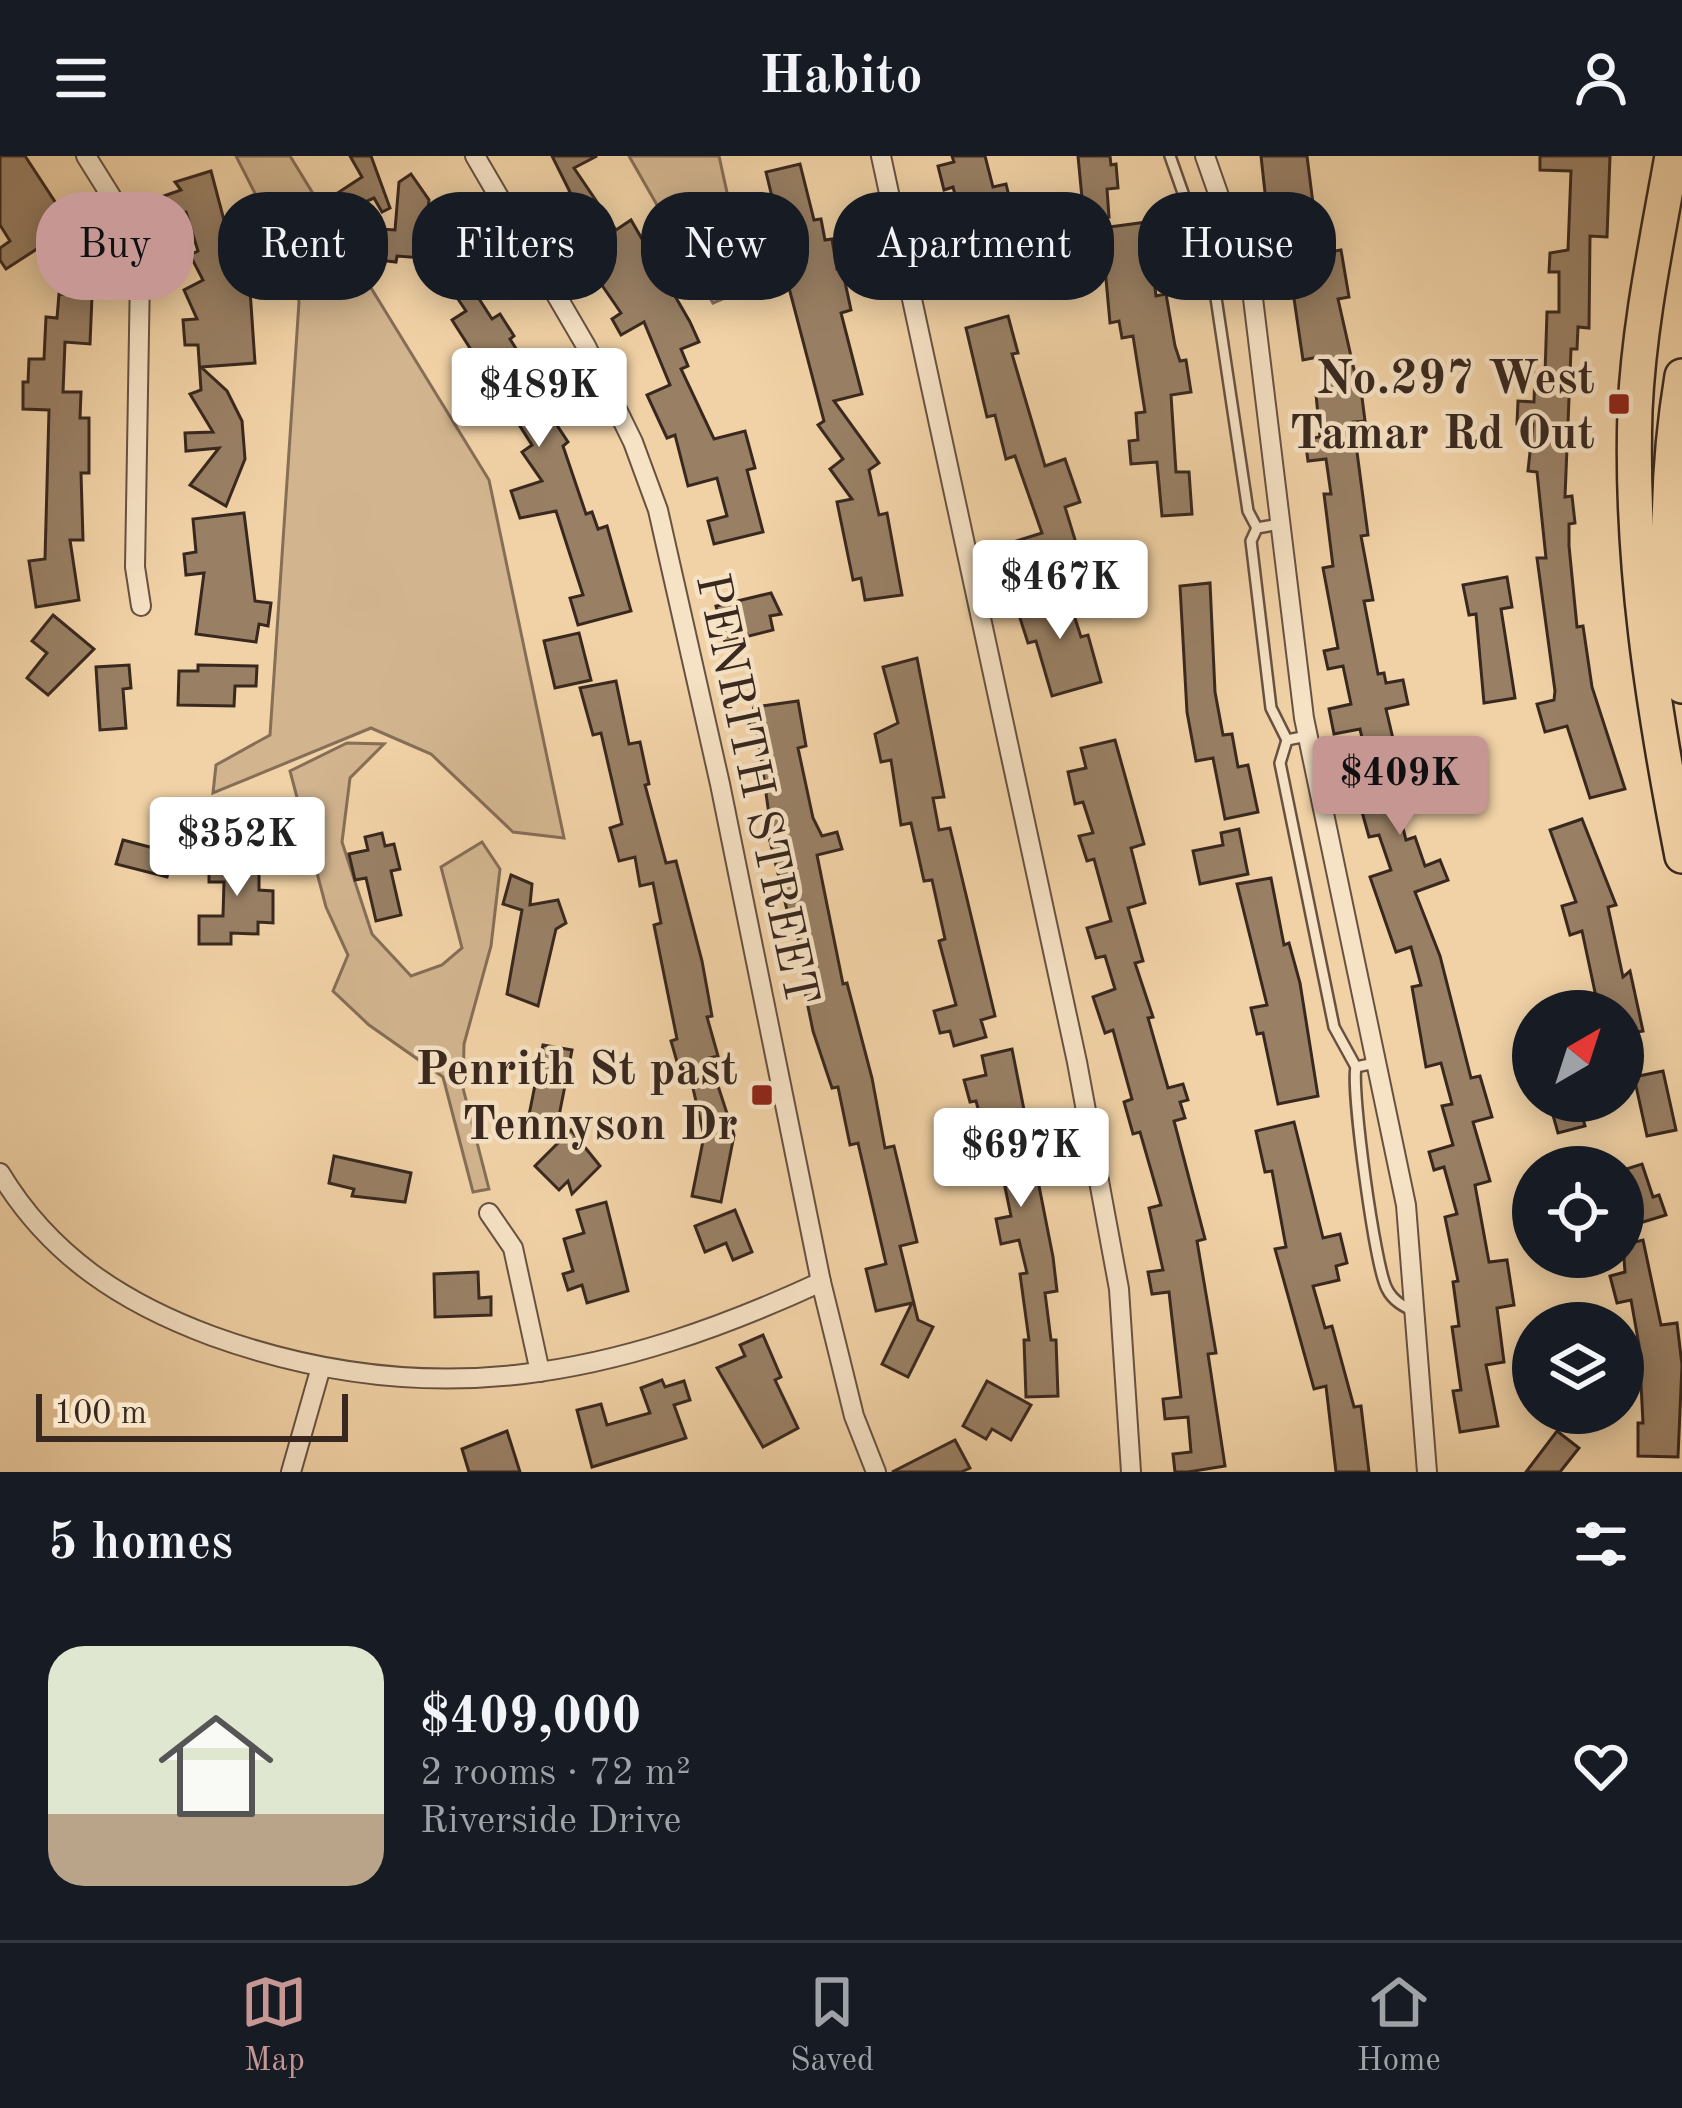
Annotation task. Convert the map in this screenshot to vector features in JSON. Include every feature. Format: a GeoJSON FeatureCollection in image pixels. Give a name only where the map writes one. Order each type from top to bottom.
{"type":"FeatureCollection","features":[{"type":"Feature","properties":{"kind":"highway"},"geometry":{"type":"LineString","coordinates":[[1672,156],[1641,341],[1634,496],[1647,654],[1682,856]]}},
{"type":"Feature","properties":{"kind":"highway"},"geometry":{"type":"LineString","coordinates":[[1682,376],[1669,493],[1669,567],[1682,686]]}},
{"type":"Feature","properties":{"kind":"street"},"geometry":{"type":"LineString","coordinates":[[86,156],[112,196],[140,274],[135,568],[141,606]]}},
{"type":"Feature","properties":{"kind":"street","name":"PENRITH STREET"},"geometry":{"type":"LineString","coordinates":[[475,156],[586,346],[633,442],[658,510],[720,784],[821,1282],[854,1416],[876,1472]]}},
{"type":"Feature","properties":{"kind":"street"},"geometry":{"type":"LineString","coordinates":[[881,156],[1077,1062],[1119,1289],[1128,1471]]}},
{"type":"Feature","properties":{"kind":"street"},"geometry":{"type":"LineString","coordinates":[[1204,156],[1252,290],[1280,524],[1297,738],[1377,1063],[1406,1205],[1427,1472]]}},
{"type":"Feature","properties":{"kind":"street"},"geometry":{"type":"LineString","coordinates":[[0,1173],[59,1251],[110,1290],[201,1332],[377,1379],[451,1382],[541,1372],[725,1326],[821,1282]]}},
{"type":"Feature","properties":{"kind":"street"},"geometry":{"type":"LineString","coordinates":[[489,1213],[513,1248],[541,1372]]}},
{"type":"Feature","properties":{"kind":"street"},"geometry":{"type":"LineString","coordinates":[[291,1472],[321,1367]]}},
{"type":"Feature","properties":{"kind":"lane"},"geometry":{"type":"LineString","coordinates":[[1170,156],[1213,278],[1248,511],[1257,527]]}},
{"type":"Feature","properties":{"kind":"lane"},"geometry":{"type":"LineString","coordinates":[[1257,527],[1280,524]]}},
{"type":"Feature","properties":{"kind":"lane"},"geometry":{"type":"LineString","coordinates":[[1257,527],[1251,541],[1271,708],[1297,738],[1280,763],[1334,1027],[1356,1067],[1354,1110],[1381,1273],[1399,1304],[1415,1312]]}},
{"type":"Feature","properties":{"kind":"lane"},"geometry":{"type":"LineString","coordinates":[[1356,1067],[1377,1063]]}},
{"type":"Feature","properties":{"kind":"shaded area"},"geometry":{"type":"Polygon","coordinates":[[[236,156],[290,156],[312,192],[254,192],[236,156]]]}},
{"type":"Feature","properties":{"kind":"shaded area"},"geometry":{"type":"Polygon","coordinates":[[[629,156],[719,156],[727,192],[650,192],[629,156]]]}},
{"type":"Feature","properties":{"kind":"shaded area"},"geometry":{"type":"Polygon","coordinates":[[[378,300],[489,480],[564,838],[513,832],[431,754],[371,728],[213,793],[216,765],[270,735],[299,302],[378,300]]]}},
{"type":"Feature","properties":{"kind":"shaded area"},"geometry":{"type":"Polygon","coordinates":[[[347,743],[384,744],[350,778],[342,842],[372,934],[411,976],[442,965],[462,948],[441,867],[482,842],[500,869],[491,946],[464,1044],[463,1088],[489,1189],[473,1192],[443,1077],[369,1025],[333,991],[348,955],[326,907],[290,771],[347,743]]]}},
{"type":"Feature","properties":{"kind":"building"},"geometry":{"type":"Polygon","coordinates":[[[0,156],[25,156],[49,192],[36,192],[36,250],[6,269],[0,248],[10,241],[0,225],[0,156]]]}},
{"type":"Feature","properties":{"kind":"building"},"geometry":{"type":"Polygon","coordinates":[[[350,156],[371,156],[384,192],[339,192],[362,177],[350,156]]]}},
{"type":"Feature","properties":{"kind":"building"},"geometry":{"type":"Polygon","coordinates":[[[552,156],[597,156],[574,168],[590,192],[570,192],[552,156]]]}},
{"type":"Feature","properties":{"kind":"building"},"geometry":{"type":"Polygon","coordinates":[[[952,156],[985,156],[993,187],[1006,184],[1008,192],[944,190],[938,166],[954,162],[952,156]]]}},
{"type":"Feature","properties":{"kind":"building"},"geometry":{"type":"Polygon","coordinates":[[[1078,156],[1110,156],[1111,165],[1116,164],[1118,188],[1081,192],[1078,156]]]}},
{"type":"Feature","properties":{"kind":"building"},"geometry":{"type":"Polygon","coordinates":[[[1261,156],[1307,156],[1312,192],[1265,192],[1261,156]]]}},
{"type":"Feature","properties":{"kind":"building"},"geometry":{"type":"Polygon","coordinates":[[[1540,156],[1610,156],[1607,237],[1590,236],[1589,328],[1578,327],[1577,349],[1571,349],[1565,497],[1572,496],[1575,523],[1569,524],[1569,546],[1577,627],[1583,626],[1592,687],[1625,789],[1590,798],[1567,726],[1545,732],[1537,704],[1554,700],[1555,691],[1537,558],[1546,558],[1537,472],[1528,471],[1533,424],[1517,424],[1518,401],[1534,402],[1535,373],[1545,374],[1547,312],[1559,312],[1559,272],[1549,272],[1550,253],[1568,250],[1571,171],[1540,170],[1540,156]]]}},
{"type":"Feature","properties":{"kind":"building"},"geometry":{"type":"Polygon","coordinates":[[[800,164],[807,192],[771,192],[766,172],[800,164]]]}},
{"type":"Feature","properties":{"kind":"building"},"geometry":{"type":"Polygon","coordinates":[[[211,171],[218,198],[218,300],[251,300],[255,363],[201,367],[227,391],[242,421],[245,459],[226,506],[190,485],[219,448],[186,451],[185,433],[213,432],[190,394],[201,390],[198,345],[185,345],[183,320],[197,319],[188,300],[194,300],[194,285],[203,280],[194,263],[198,251],[194,192],[175,192],[181,190],[175,182],[211,171]]]}},
{"type":"Feature","properties":{"kind":"building"},"geometry":{"type":"Polygon","coordinates":[[[411,174],[423,192],[412,192],[412,257],[397,256],[396,262],[388,261],[388,230],[395,230],[399,182],[411,174]]]}},
{"type":"Feature","properties":{"kind":"building"},"geometry":{"type":"Polygon","coordinates":[[[809,200],[814,220],[821,219],[825,240],[832,239],[833,300],[849,300],[851,310],[841,313],[862,394],[834,401],[879,463],[869,470],[879,515],[887,513],[902,595],[865,600],[861,578],[853,580],[837,502],[852,499],[830,469],[843,459],[818,425],[824,421],[792,300],[809,300],[809,200]]]}},
{"type":"Feature","properties":{"kind":"building"},"geometry":{"type":"Polygon","coordinates":[[[631,220],[641,237],[641,300],[677,300],[699,342],[681,349],[688,366],[681,369],[714,439],[745,431],[755,468],[747,470],[763,532],[714,544],[708,521],[727,516],[717,478],[688,486],[675,435],[667,438],[647,395],[670,385],[644,322],[621,335],[612,319],[621,313],[612,300],[617,300],[617,229],[631,220]]]}},
{"type":"Feature","properties":{"kind":"building"},"geometry":{"type":"Polygon","coordinates":[[[1138,223],[1138,300],[1167,300],[1175,346],[1180,361],[1186,360],[1191,392],[1171,395],[1176,472],[1189,472],[1192,514],[1162,516],[1157,462],[1131,464],[1129,441],[1138,440],[1136,413],[1145,412],[1133,336],[1122,338],[1119,321],[1110,323],[1114,226],[1138,223]]]}},
{"type":"Feature","properties":{"kind":"building"},"geometry":{"type":"Polygon","coordinates":[[[1341,250],[1349,297],[1338,299],[1355,374],[1359,374],[1365,421],[1353,422],[1368,535],[1361,536],[1373,600],[1364,601],[1378,674],[1384,673],[1386,683],[1403,680],[1408,704],[1386,709],[1401,773],[1390,776],[1406,840],[1415,837],[1425,866],[1440,860],[1448,880],[1415,892],[1440,956],[1471,1078],[1480,1076],[1492,1117],[1473,1122],[1490,1181],[1475,1185],[1489,1262],[1507,1260],[1514,1302],[1497,1308],[1504,1362],[1486,1365],[1498,1426],[1460,1432],[1453,1391],[1461,1390],[1452,1327],[1459,1326],[1453,1282],[1458,1281],[1445,1217],[1457,1214],[1444,1167],[1434,1170],[1429,1152],[1453,1145],[1442,1106],[1452,1104],[1441,1063],[1426,1067],[1412,987],[1421,985],[1411,947],[1396,952],[1370,877],[1391,870],[1379,835],[1369,837],[1359,801],[1375,797],[1360,729],[1334,734],[1329,709],[1351,704],[1343,666],[1328,669],[1324,651],[1338,648],[1323,568],[1333,566],[1324,494],[1331,494],[1326,459],[1308,461],[1305,439],[1320,437],[1316,394],[1331,393],[1323,356],[1303,360],[1294,300],[1336,300],[1336,251],[1341,250]]]}},
{"type":"Feature","properties":{"kind":"building"},"geometry":{"type":"Polygon","coordinates":[[[58,300],[92,300],[90,344],[65,342],[63,392],[81,392],[80,418],[89,418],[89,473],[81,473],[83,540],[70,540],[79,600],[36,607],[29,561],[45,559],[49,410],[23,409],[23,382],[28,382],[29,359],[44,359],[46,317],[57,318],[58,300]]]}},
{"type":"Feature","properties":{"kind":"building"},"geometry":{"type":"Polygon","coordinates":[[[459,300],[480,300],[492,319],[500,314],[514,336],[510,339],[541,388],[535,392],[568,442],[563,446],[586,514],[592,512],[598,529],[607,526],[631,611],[578,625],[570,598],[583,595],[556,511],[520,518],[511,491],[542,481],[522,452],[532,445],[452,320],[466,311],[459,300]]]}},
{"type":"Feature","properties":{"kind":"building"},"geometry":{"type":"Polygon","coordinates":[[[1008,316],[1018,353],[1012,354],[1045,466],[1065,459],[1080,502],[1065,507],[1083,566],[1051,576],[1044,555],[1019,562],[1013,542],[1042,533],[1015,456],[1006,459],[995,415],[987,417],[966,328],[1008,316]]]}},
{"type":"Feature","properties":{"kind":"building"},"geometry":{"type":"Polygon","coordinates":[[[244,513],[255,601],[271,603],[268,626],[259,624],[256,642],[196,634],[204,573],[186,575],[184,554],[196,552],[193,519],[244,513]]]}},
{"type":"Feature","properties":{"kind":"building"},"geometry":{"type":"Polygon","coordinates":[[[1507,577],[1512,607],[1501,609],[1515,698],[1484,703],[1476,614],[1469,615],[1463,585],[1507,577]]]}},
{"type":"Feature","properties":{"kind":"building"},"geometry":{"type":"Polygon","coordinates":[[[1210,583],[1215,692],[1223,735],[1232,734],[1238,767],[1248,765],[1258,812],[1225,819],[1213,758],[1196,761],[1187,712],[1180,586],[1210,583]]]}},
{"type":"Feature","properties":{"kind":"building"},"geometry":{"type":"Polygon","coordinates":[[[1064,584],[1081,637],[1088,635],[1101,682],[1052,696],[1036,641],[1028,643],[1019,615],[1037,609],[1033,594],[1064,584]]]}},
{"type":"Feature","properties":{"kind":"building"},"geometry":{"type":"Polygon","coordinates":[[[771,593],[781,614],[770,616],[773,630],[725,642],[716,606],[771,593]]]}},
{"type":"Feature","properties":{"kind":"building"},"geometry":{"type":"Polygon","coordinates":[[[53,615],[94,649],[48,695],[27,678],[47,653],[32,641],[53,615]]]}},
{"type":"Feature","properties":{"kind":"building"},"geometry":{"type":"Polygon","coordinates":[[[579,633],[591,680],[555,688],[544,641],[579,633]]]}},
{"type":"Feature","properties":{"kind":"building"},"geometry":{"type":"Polygon","coordinates":[[[917,658],[944,797],[933,798],[939,830],[950,828],[995,1016],[981,1020],[986,1037],[954,1046],[950,1031],[940,1033],[934,1011],[956,1005],[939,941],[945,939],[932,880],[924,881],[911,823],[901,825],[891,760],[881,762],[875,734],[898,723],[883,667],[917,658]]]}},
{"type":"Feature","properties":{"kind":"building"},"geometry":{"type":"Polygon","coordinates":[[[129,665],[131,688],[123,689],[126,728],[100,730],[96,667],[129,665]]]}},
{"type":"Feature","properties":{"kind":"building"},"geometry":{"type":"Polygon","coordinates":[[[198,665],[257,666],[256,686],[235,686],[234,706],[178,705],[179,671],[198,671],[198,665]]]}},
{"type":"Feature","properties":{"kind":"building"},"geometry":{"type":"Polygon","coordinates":[[[616,681],[629,744],[640,742],[649,784],[645,785],[666,863],[676,861],[702,961],[712,1016],[707,1017],[718,1056],[709,1058],[734,1135],[721,1202],[692,1196],[704,1136],[692,1084],[684,1086],[671,1041],[677,1039],[654,925],[661,923],[653,883],[640,886],[635,857],[619,861],[610,828],[622,824],[601,733],[593,735],[580,688],[616,681]]]}},
{"type":"Feature","properties":{"kind":"building"},"geometry":{"type":"Polygon","coordinates":[[[798,701],[806,746],[798,748],[813,818],[822,836],[837,832],[842,849],[817,855],[843,984],[847,983],[872,1078],[885,1148],[894,1146],[917,1242],[900,1246],[918,1320],[933,1327],[908,1377],[882,1364],[912,1303],[876,1311],[866,1269],[886,1264],[858,1143],[850,1145],[838,1087],[832,1088],[813,1031],[805,992],[816,989],[810,957],[802,959],[795,924],[791,926],[767,829],[771,828],[757,731],[748,728],[754,707],[798,701]]]}},
{"type":"Feature","properties":{"kind":"building"},"geometry":{"type":"Polygon","coordinates":[[[1115,740],[1144,844],[1131,848],[1145,903],[1128,908],[1143,961],[1135,963],[1153,1017],[1148,1018],[1168,1088],[1183,1084],[1188,1100],[1180,1102],[1185,1118],[1174,1121],[1205,1239],[1197,1241],[1216,1353],[1208,1354],[1225,1466],[1188,1472],[1175,1472],[1173,1454],[1191,1452],[1188,1417],[1165,1419],[1163,1399],[1181,1397],[1169,1292],[1152,1294],[1148,1272],[1163,1270],[1149,1208],[1161,1205],[1140,1132],[1133,1134],[1124,1102],[1132,1099],[1113,1030],[1105,1033],[1093,997],[1115,989],[1105,956],[1096,958],[1087,928],[1111,921],[1094,859],[1087,861],[1079,836],[1093,833],[1083,802],[1075,804],[1068,772],[1086,768],[1081,748],[1115,740]]]}},
{"type":"Feature","properties":{"kind":"building"},"geometry":{"type":"Polygon","coordinates":[[[1582,819],[1616,905],[1608,907],[1623,977],[1630,971],[1634,990],[1595,990],[1582,931],[1570,935],[1562,906],[1576,902],[1550,830],[1582,819]]]}},
{"type":"Feature","properties":{"kind":"building"},"geometry":{"type":"Polygon","coordinates":[[[1239,829],[1248,874],[1200,884],[1193,851],[1223,845],[1221,833],[1239,829]]]}},
{"type":"Feature","properties":{"kind":"building"},"geometry":{"type":"Polygon","coordinates":[[[382,833],[385,846],[394,844],[400,869],[391,871],[401,915],[376,921],[366,878],[355,880],[349,854],[368,850],[365,837],[382,833]]]}},
{"type":"Feature","properties":{"kind":"building"},"geometry":{"type":"Polygon","coordinates":[[[123,840],[173,853],[167,877],[116,864],[123,840]]]}},
{"type":"Feature","properties":{"kind":"building"},"geometry":{"type":"Polygon","coordinates":[[[228,850],[259,852],[259,890],[273,891],[273,923],[258,922],[258,934],[231,933],[231,944],[199,944],[199,916],[223,916],[224,882],[209,882],[209,857],[228,857],[228,850]]]}},
{"type":"Feature","properties":{"kind":"building"},"geometry":{"type":"Polygon","coordinates":[[[511,875],[532,884],[530,905],[558,900],[566,923],[556,929],[538,1006],[507,994],[522,910],[503,904],[511,875]]]}},
{"type":"Feature","properties":{"kind":"building"},"geometry":{"type":"Polygon","coordinates":[[[1271,878],[1284,945],[1289,943],[1300,983],[1318,1096],[1278,1104],[1263,1033],[1257,1034],[1251,1008],[1267,1005],[1237,884],[1271,878]]]}},
{"type":"Feature","properties":{"kind":"building"},"geometry":{"type":"Polygon","coordinates":[[[543,1045],[572,1050],[557,1126],[528,1120],[543,1045]]]}},
{"type":"Feature","properties":{"kind":"building"},"geometry":{"type":"Polygon","coordinates":[[[1012,1049],[1053,1257],[1057,1291],[1045,1293],[1051,1340],[1056,1340],[1058,1396],[1026,1397],[1024,1340],[1029,1340],[1020,1274],[1027,1273],[1019,1240],[1001,1244],[996,1219],[1011,1216],[999,1158],[992,1160],[976,1101],[970,1102],[964,1080],[986,1075],[982,1056],[1012,1049]]]}},
{"type":"Feature","properties":{"kind":"building"},"geometry":{"type":"Polygon","coordinates":[[[1663,1071],[1676,1130],[1647,1136],[1644,1075],[1663,1071]]]}},
{"type":"Feature","properties":{"kind":"building"},"geometry":{"type":"Polygon","coordinates":[[[1294,1122],[1323,1238],[1340,1234],[1347,1263],[1336,1266],[1339,1280],[1313,1286],[1325,1328],[1332,1326],[1354,1407],[1361,1406],[1369,1472],[1336,1472],[1326,1386],[1314,1389],[1275,1249],[1286,1247],[1272,1171],[1265,1172],[1256,1131],[1294,1122]]]}},
{"type":"Feature","properties":{"kind":"building"},"geometry":{"type":"Polygon","coordinates":[[[1555,1122],[1584,1122],[1585,1126],[1558,1133],[1555,1122]]]}},
{"type":"Feature","properties":{"kind":"building"},"geometry":{"type":"Polygon","coordinates":[[[571,1130],[600,1166],[572,1194],[568,1181],[559,1190],[535,1166],[571,1130]]]}},
{"type":"Feature","properties":{"kind":"building"},"geometry":{"type":"Polygon","coordinates":[[[334,1156],[411,1173],[405,1202],[352,1196],[354,1189],[329,1183],[334,1156]]]}},
{"type":"Feature","properties":{"kind":"building"},"geometry":{"type":"Polygon","coordinates":[[[1644,1170],[1653,1197],[1659,1195],[1666,1215],[1644,1222],[1644,1170]]]}},
{"type":"Feature","properties":{"kind":"building"},"geometry":{"type":"Polygon","coordinates":[[[606,1202],[628,1291],[587,1303],[582,1285],[568,1290],[563,1274],[573,1271],[564,1239],[584,1233],[577,1210],[606,1202]]]}},
{"type":"Feature","properties":{"kind":"building"},"geometry":{"type":"Polygon","coordinates":[[[735,1210],[752,1252],[733,1260],[726,1243],[705,1252],[695,1226],[735,1210]]]}},
{"type":"Feature","properties":{"kind":"building"},"geometry":{"type":"Polygon","coordinates":[[[1644,1245],[1661,1325],[1677,1323],[1682,1365],[1678,1457],[1638,1456],[1638,1434],[1644,1434],[1644,1302],[1617,1302],[1611,1278],[1644,1278],[1644,1245]]]}},
{"type":"Feature","properties":{"kind":"building"},"geometry":{"type":"Polygon","coordinates":[[[478,1272],[479,1298],[491,1297],[491,1315],[435,1317],[434,1274],[478,1272]]]}},
{"type":"Feature","properties":{"kind":"building"},"geometry":{"type":"Polygon","coordinates":[[[763,1335],[781,1377],[775,1380],[798,1428],[763,1447],[717,1368],[745,1356],[740,1345],[763,1335]]]}},
{"type":"Feature","properties":{"kind":"building"},"geometry":{"type":"Polygon","coordinates":[[[662,1380],[665,1387],[684,1381],[690,1400],[674,1405],[686,1438],[592,1467],[577,1410],[601,1404],[607,1425],[650,1413],[641,1388],[662,1380]]]}},
{"type":"Feature","properties":{"kind":"building"},"geometry":{"type":"Polygon","coordinates":[[[987,1381],[1031,1405],[1011,1440],[992,1429],[986,1439],[963,1426],[987,1381]]]}},
{"type":"Feature","properties":{"kind":"building"},"geometry":{"type":"Polygon","coordinates":[[[507,1431],[520,1472],[469,1472],[462,1449],[507,1431]]]}},
{"type":"Feature","properties":{"kind":"building"},"geometry":{"type":"Polygon","coordinates":[[[1555,1434],[1579,1448],[1560,1472],[1526,1472],[1555,1434]]]}},
{"type":"Feature","properties":{"kind":"building"},"geometry":{"type":"Polygon","coordinates":[[[955,1440],[970,1468],[892,1472],[955,1440]]]}},
{"type":"Feature","properties":{"kind":"place","name":"No.297 West Tamar Rd Out"},"geometry":{"type":"Point","coordinates":[1619,404]}},
{"type":"Feature","properties":{"kind":"place","name":"Penrith St past Tennyson Dr"},"geometry":{"type":"Point","coordinates":[762,1095]}}]}
